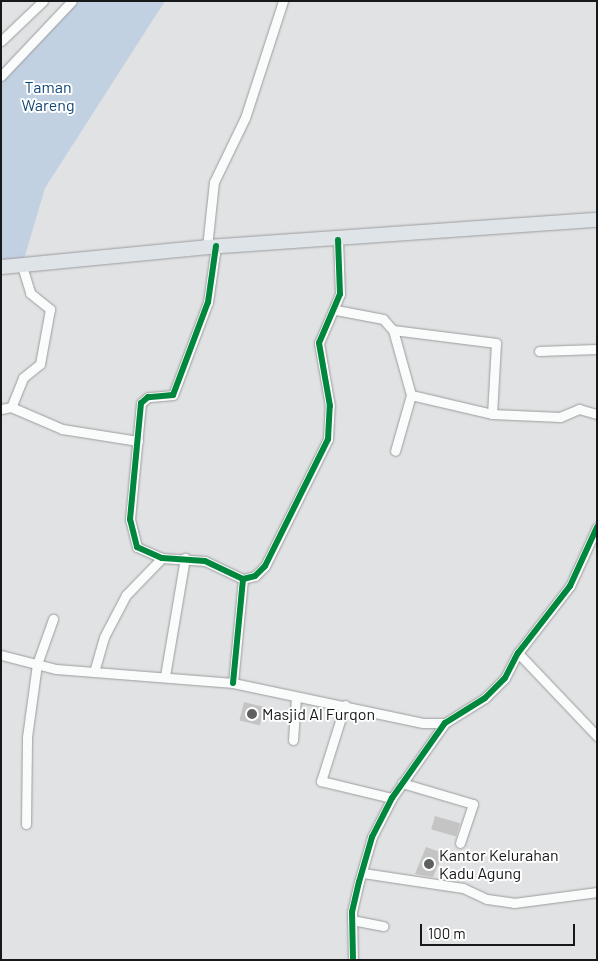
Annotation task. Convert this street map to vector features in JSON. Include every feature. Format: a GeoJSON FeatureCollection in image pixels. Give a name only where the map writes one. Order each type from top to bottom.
{"type":"FeatureCollection","features":[{"type":"Feature","properties":{"kind":"main road"},"geometry":{"type":"LineString","coordinates":[[1,267],[212,247],[338,240],[597,220]]}},
{"type":"Feature","properties":{"kind":"street"},"geometry":{"type":"LineString","coordinates":[[1,41],[44,1]]}},
{"type":"Feature","properties":{"kind":"street"},"geometry":{"type":"LineString","coordinates":[[1,76],[72,1]]}},
{"type":"Feature","properties":{"kind":"street"},"geometry":{"type":"LineString","coordinates":[[283,1],[245,118],[214,182],[208,302],[180,377],[170,398],[143,399],[131,502],[132,538],[136,547],[162,558],[185,558],[205,561],[243,579],[255,576],[265,566],[328,439],[330,406],[319,343],[336,310],[340,294],[338,240]]}},
{"type":"Feature","properties":{"kind":"street"},"geometry":{"type":"LineString","coordinates":[[11,407],[24,378],[40,364],[50,309],[42,298],[30,292],[22,266]]}},
{"type":"Feature","properties":{"kind":"street"},"geometry":{"type":"LineString","coordinates":[[336,310],[383,319],[393,330],[411,395],[396,451]]}},
{"type":"Feature","properties":{"kind":"street"},"geometry":{"type":"LineString","coordinates":[[393,330],[496,343],[492,414]]}},
{"type":"Feature","properties":{"kind":"street"},"geometry":{"type":"LineString","coordinates":[[539,351],[597,349]]}},
{"type":"Feature","properties":{"kind":"street"},"geometry":{"type":"LineString","coordinates":[[411,395],[492,414],[560,417],[580,409],[597,414]]}},
{"type":"Feature","properties":{"kind":"street"},"geometry":{"type":"LineString","coordinates":[[1,408],[11,407],[62,429],[138,440]]}},
{"type":"Feature","properties":{"kind":"street"},"geometry":{"type":"LineString","coordinates":[[353,960],[352,920],[363,873],[372,837],[392,798],[445,723],[485,698],[505,678],[518,652],[570,586],[593,553],[597,527]]}},
{"type":"Feature","properties":{"kind":"street"},"geometry":{"type":"LineString","coordinates":[[94,672],[104,636],[123,601],[162,558]]}},
{"type":"Feature","properties":{"kind":"street"},"geometry":{"type":"LineString","coordinates":[[165,676],[185,558]]}},
{"type":"Feature","properties":{"kind":"street"},"geometry":{"type":"LineString","coordinates":[[233,683],[243,579]]}},
{"type":"Feature","properties":{"kind":"street"},"geometry":{"type":"LineString","coordinates":[[26,824],[27,737],[36,664],[53,619]]}},
{"type":"Feature","properties":{"kind":"street"},"geometry":{"type":"LineString","coordinates":[[518,652],[597,736]]}},
{"type":"Feature","properties":{"kind":"street"},"geometry":{"type":"LineString","coordinates":[[1,655],[36,664],[94,672],[165,676],[233,683],[296,697],[345,705],[423,723],[445,723]]}},
{"type":"Feature","properties":{"kind":"street"},"geometry":{"type":"LineString","coordinates":[[294,740],[296,697]]}},
{"type":"Feature","properties":{"kind":"street"},"geometry":{"type":"LineString","coordinates":[[345,705],[321,782],[392,798]]}},
{"type":"Feature","properties":{"kind":"street"},"geometry":{"type":"LineString","coordinates":[[402,783],[473,804],[460,843]]}},
{"type":"Feature","properties":{"kind":"street"},"geometry":{"type":"LineString","coordinates":[[363,873],[463,888],[487,899],[514,903],[597,892]]}},
{"type":"Feature","properties":{"kind":"street"},"geometry":{"type":"LineString","coordinates":[[352,920],[383,926]]}},
{"type":"Feature","properties":{"kind":"green space","name":"Taman Wareng"},"geometry":{"type":"Polygon","coordinates":[[[72,1],[165,1],[45,188],[22,266],[1,267],[1,76],[72,1]]]}},
{"type":"Feature","properties":{"kind":"building","name":"Masjid Al Furqon"},"geometry":{"type":"Polygon","coordinates":[[[244,702],[264,707],[260,726],[239,720],[244,702]]]}},
{"type":"Feature","properties":{"kind":"building"},"geometry":{"type":"Polygon","coordinates":[[[435,816],[460,823],[456,837],[431,829],[435,816]]]}},
{"type":"Feature","properties":{"kind":"building","name":"Kantor Kelurahan Kadu Agung"},"geometry":{"type":"Polygon","coordinates":[[[426,847],[443,853],[433,877],[415,874],[426,847]]]}},
{"type":"Feature","properties":{"kind":"cycle path"},"geometry":{"type":"LineString","coordinates":[[233,683],[243,579],[255,576],[265,566],[328,439],[330,406],[319,343],[340,294],[338,240]]}},
{"type":"Feature","properties":{"kind":"cycle path"},"geometry":{"type":"LineString","coordinates":[[216,246],[208,302],[173,395],[148,397],[141,403],[130,519],[137,547],[162,558],[205,561],[243,579]]}},
{"type":"Feature","properties":{"kind":"cycle path"},"geometry":{"type":"LineString","coordinates":[[353,960],[352,912],[359,882],[372,837],[392,798],[445,723],[485,698],[505,678],[518,653],[570,586],[597,527]]}},
{"type":"Feature","properties":{"kind":"place","name":"Masjid Al Furqon"},"geometry":{"type":"Point","coordinates":[252,714]}},
{"type":"Feature","properties":{"kind":"place","name":"Kantor Kelurahan Kadu Agung"},"geometry":{"type":"Point","coordinates":[429,864]}}]}
